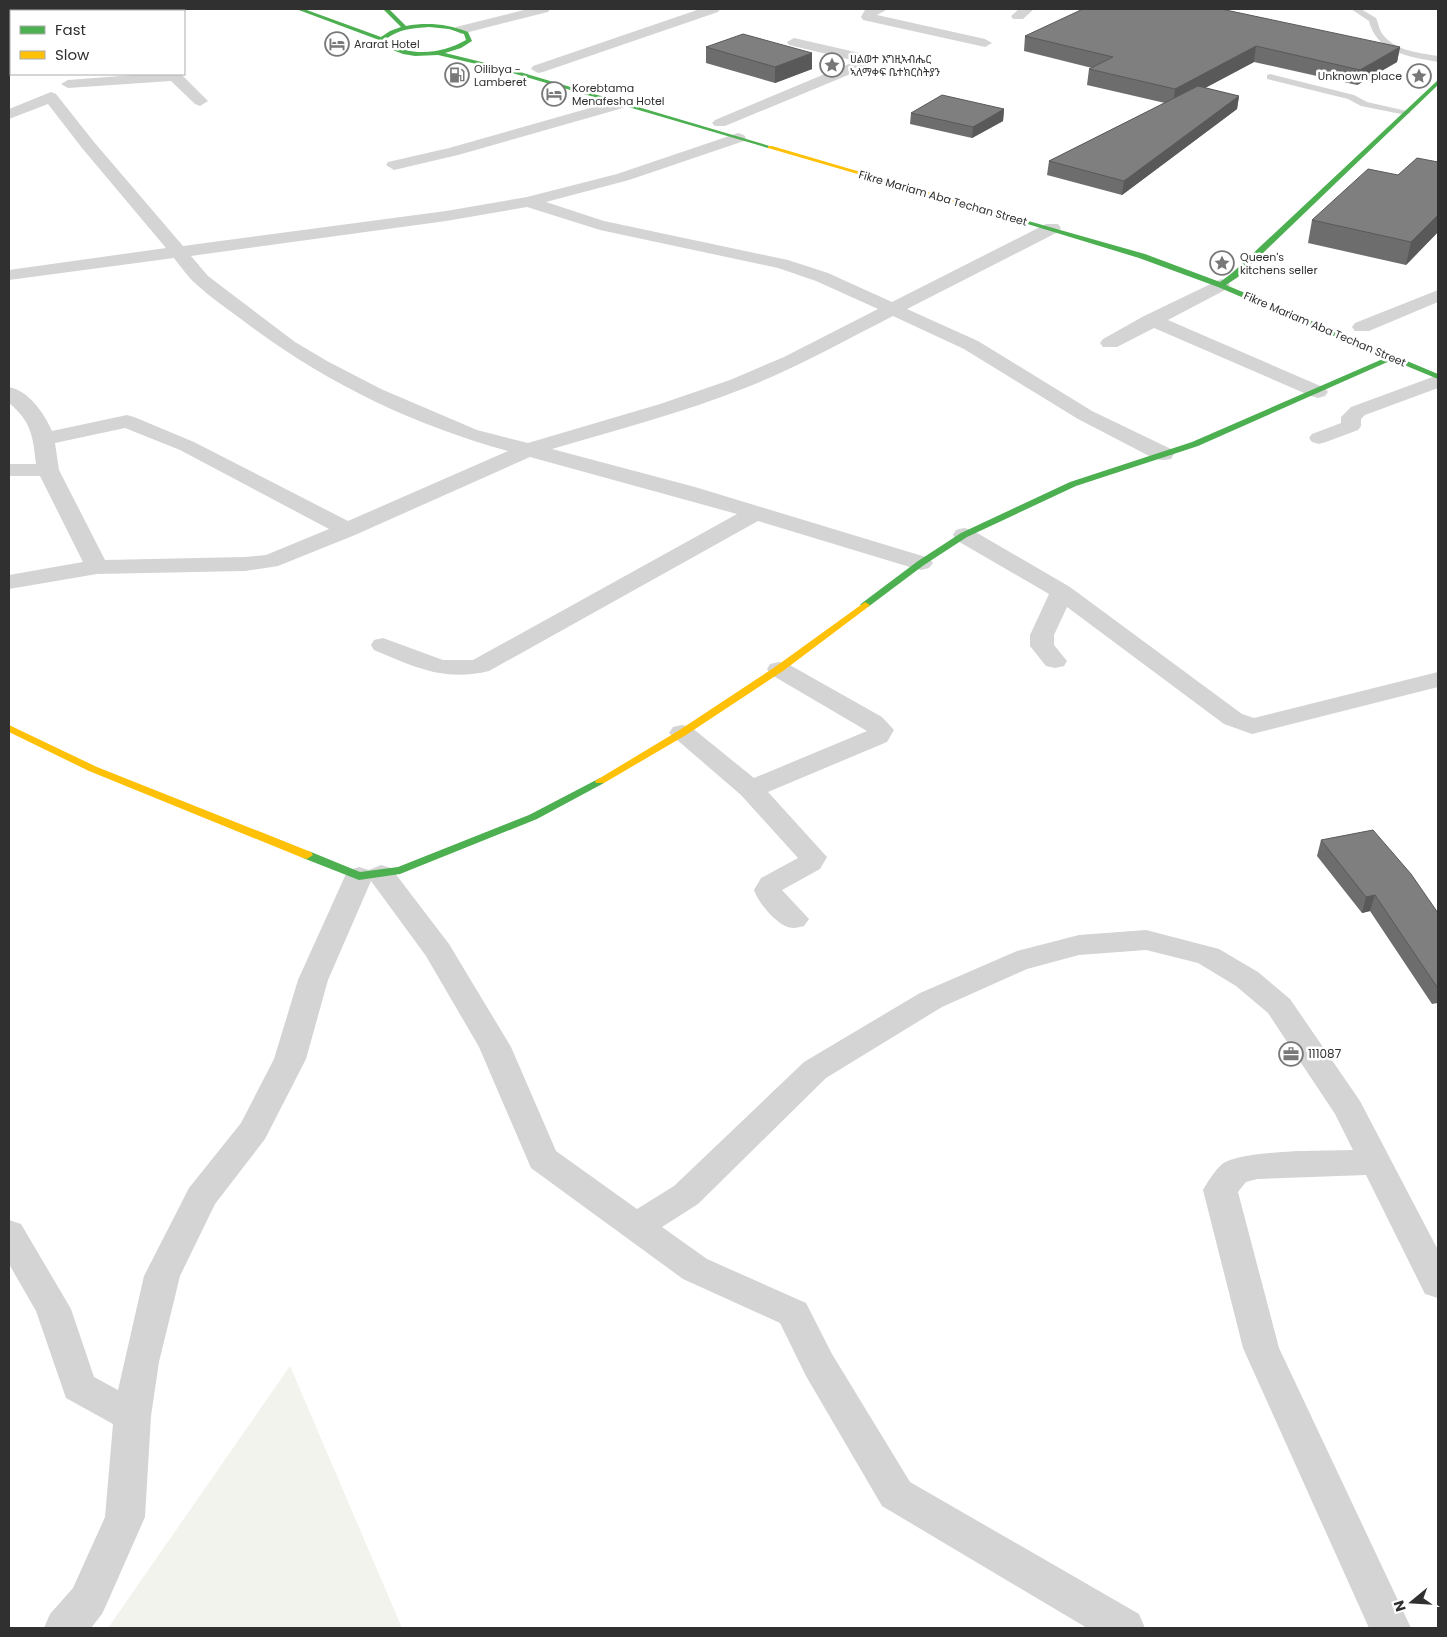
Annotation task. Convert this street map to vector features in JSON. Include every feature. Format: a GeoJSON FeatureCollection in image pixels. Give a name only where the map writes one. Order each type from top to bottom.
{"type":"FeatureCollection","features":[{"type":"Feature","properties":{"kind":"main road"},"geometry":{"type":"LineString","coordinates":[[299,9],[382,39]]}},
{"type":"Feature","properties":{"kind":"main road"},"geometry":{"type":"LineString","coordinates":[[386,9],[403,29]]}},
{"type":"Feature","properties":{"kind":"main road"},"geometry":{"type":"LineString","coordinates":[[417,14],[429,26]]}},
{"type":"Feature","properties":{"kind":"main road"},"geometry":{"type":"LineString","coordinates":[[384,24],[403,29]]}},
{"type":"Feature","properties":{"kind":"main road"},"geometry":{"type":"LineString","coordinates":[[429,26],[461,30],[469,37],[469,46],[436,53],[396,51],[382,44],[382,39],[386,35],[403,29],[429,26]]}},
{"type":"Feature","properties":{"kind":"main road","name":"Fikre Mariam Aba Techan Street"},"geometry":{"type":"LineString","coordinates":[[436,53],[489,65],[738,138],[1052,220],[1229,277],[1390,358],[1438,377]]}},
{"type":"Feature","properties":{"kind":"main road","name":"Fikre Mariam Aba Techan Street"},"geometry":{"type":"LineString","coordinates":[[491,54],[720,123],[1020,207]]}},
{"type":"Feature","properties":{"kind":"main road"},"geometry":{"type":"LineString","coordinates":[[1229,277],[1438,82]]}},
{"type":"Feature","properties":{"kind":"main road"},"geometry":{"type":"LineString","coordinates":[[9,728],[94,769],[370,875],[400,870],[533,817],[576,795],[682,733],[779,668],[921,563],[964,535],[1073,484],[1195,444],[1318,392],[1390,358]]}},
{"type":"Feature","properties":{"kind":"street"},"geometry":{"type":"LineString","coordinates":[[461,30],[543,9]]}},
{"type":"Feature","properties":{"kind":"street"},"geometry":{"type":"LineString","coordinates":[[538,69],[713,9]]}},
{"type":"Feature","properties":{"kind":"street"},"geometry":{"type":"LineString","coordinates":[[881,9],[870,13],[868,17],[985,44]]}},
{"type":"Feature","properties":{"kind":"street"},"geometry":{"type":"LineString","coordinates":[[720,123],[860,65],[865,61],[859,57],[794,42]]}},
{"type":"Feature","properties":{"kind":"street"},"geometry":{"type":"LineString","coordinates":[[9,114],[51,97],[65,79],[174,75],[200,101]]}},
{"type":"Feature","properties":{"kind":"street"},"geometry":{"type":"LineString","coordinates":[[51,97],[88,145],[202,280],[288,346],[320,365],[374,393],[470,434],[756,513],[921,563]]}},
{"type":"Feature","properties":{"kind":"street"},"geometry":{"type":"LineString","coordinates":[[394,164],[452,152],[618,104]]}},
{"type":"Feature","properties":{"kind":"street"},"geometry":{"type":"LineString","coordinates":[[9,275],[446,216],[528,202],[623,177],[738,138]]}},
{"type":"Feature","properties":{"kind":"street"},"geometry":{"type":"LineString","coordinates":[[528,202],[600,225],[782,264],[822,277],[971,345],[1085,415],[1163,454]]}},
{"type":"Feature","properties":{"kind":"street"},"geometry":{"type":"LineString","coordinates":[[9,582],[96,567],[245,564],[270,561],[347,530],[527,450],[667,408],[737,384],[791,361],[893,308],[1052,220]]}},
{"type":"Feature","properties":{"kind":"street"},"geometry":{"type":"LineString","coordinates":[[1110,343],[1229,277]]}},
{"type":"Feature","properties":{"kind":"street"},"geometry":{"type":"LineString","coordinates":[[1364,328],[1438,295]]}},
{"type":"Feature","properties":{"kind":"street"},"geometry":{"type":"LineString","coordinates":[[1151,320],[1248,359],[1318,392]]}},
{"type":"Feature","properties":{"kind":"street"},"geometry":{"type":"LineString","coordinates":[[1319,438],[1350,426],[1351,417],[1358,410],[1438,381]]}},
{"type":"Feature","properties":{"kind":"street"},"geometry":{"type":"LineString","coordinates":[[9,393],[31,412],[44,439],[48,470],[96,567]]}},
{"type":"Feature","properties":{"kind":"street"},"geometry":{"type":"LineString","coordinates":[[44,439],[127,421],[187,446],[347,530]]}},
{"type":"Feature","properties":{"kind":"street"},"geometry":{"type":"LineString","coordinates":[[9,470],[48,470]]}},
{"type":"Feature","properties":{"kind":"street"},"geometry":{"type":"LineString","coordinates":[[383,645],[445,670],[464,671],[480,666],[756,513]]}},
{"type":"Feature","properties":{"kind":"street"},"geometry":{"type":"LineString","coordinates":[[964,535],[1062,592],[1233,719],[1252,726],[1438,680]]}},
{"type":"Feature","properties":{"kind":"street"},"geometry":{"type":"LineString","coordinates":[[1055,661],[1042,646],[1042,635],[1062,592]]}},
{"type":"Feature","properties":{"kind":"street"},"geometry":{"type":"LineString","coordinates":[[751,789],[878,736],[881,730],[873,722],[779,668]]}},
{"type":"Feature","properties":{"kind":"street"},"geometry":{"type":"LineString","coordinates":[[682,733],[751,789],[812,857],[810,864],[771,884],[768,890],[770,896],[794,919]]}},
{"type":"Feature","properties":{"kind":"street"},"geometry":{"type":"LineString","coordinates":[[65,1628],[88,1601],[125,1517],[132,1416],[141,1362],[162,1276],[201,1198],[253,1130],[290,1059],[313,980],[370,875],[438,950],[495,1047],[543,1159],[695,1269],[792,1313],[819,1365],[896,1494],[1124,1628]]}},
{"type":"Feature","properties":{"kind":"street"},"geometry":{"type":"LineString","coordinates":[[636,1226],[686,1195],[816,1070],[931,1000],[1017,961],[1079,945],[1146,940],[1208,956],[1247,979],[1279,1006],[1349,1109],[1438,1284]]}},
{"type":"Feature","properties":{"kind":"street"},"geometry":{"type":"LineString","coordinates":[[1375,1162],[1257,1166],[1234,1173],[1220,1190],[1260,1348],[1390,1628]]}},
{"type":"Feature","properties":{"kind":"street"},"geometry":{"type":"LineString","coordinates":[[9,1232],[54,1309],[79,1387],[132,1416]]}},
{"type":"Feature","properties":{"kind":"lane"},"geometry":{"type":"LineString","coordinates":[[1355,9],[1372,20],[1373,28],[1389,47],[1406,53],[1438,59]]}},
{"type":"Feature","properties":{"kind":"lane"},"geometry":{"type":"LineString","coordinates":[[1270,77],[1351,97],[1364,104],[1406,112]]}},
{"type":"Feature","properties":{"kind":"shaded area"},"geometry":{"type":"Polygon","coordinates":[[[290,1366],[402,1628],[108,1628],[290,1366]]]}},
{"type":"Feature","properties":{"kind":"building"},"geometry":{"type":"Polygon","coordinates":[[[1083,9],[1221,9],[1400,47],[1360,70],[1256,46],[1175,89],[1089,69],[1113,57],[1025,36],[1083,9]]]}},
{"type":"Feature","properties":{"kind":"building"},"geometry":{"type":"Polygon","coordinates":[[[743,34],[812,53],[775,67],[706,47],[743,34]]]}},
{"type":"Feature","properties":{"kind":"building"},"geometry":{"type":"Polygon","coordinates":[[[1198,86],[1239,96],[1124,181],[1049,161],[1198,86]]]}},
{"type":"Feature","properties":{"kind":"building"},"geometry":{"type":"Polygon","coordinates":[[[942,95],[1004,109],[973,127],[911,113],[942,95]]]}},
{"type":"Feature","properties":{"kind":"building"},"geometry":{"type":"Polygon","coordinates":[[[1417,158],[1438,162],[1438,215],[1411,242],[1312,220],[1368,169],[1398,175],[1417,158]]]}},
{"type":"Feature","properties":{"kind":"building"},"geometry":{"type":"Polygon","coordinates":[[[1373,830],[1411,874],[1438,913],[1438,987],[1375,895],[1366,897],[1321,840],[1373,830]]]}},
{"type":"Feature","properties":{"kind":"traffic: fast"},"geometry":{"type":"LineString","coordinates":[[299,9],[382,39]]}},
{"type":"Feature","properties":{"kind":"traffic: fast"},"geometry":{"type":"LineString","coordinates":[[386,9],[405,28]]}},
{"type":"Feature","properties":{"kind":"traffic: fast"},"geometry":{"type":"LineString","coordinates":[[429,25],[450,27],[466,33],[469,41],[449,51],[426,54],[403,52],[382,44],[382,39],[392,32],[404,28],[429,25]]}},
{"type":"Feature","properties":{"kind":"traffic: fast"},"geometry":{"type":"LineString","coordinates":[[436,53],[504,69],[770,147]]}},
{"type":"Feature","properties":{"kind":"traffic: fast"},"geometry":{"type":"LineString","coordinates":[[1221,285],[1235,275],[1438,82]]}},
{"type":"Feature","properties":{"kind":"traffic: fast"},"geometry":{"type":"LineString","coordinates":[[970,205],[1142,256],[1221,285],[1438,377]]}},
{"type":"Feature","properties":{"kind":"traffic: fast"},"geometry":{"type":"LineString","coordinates":[[865,605],[921,563],[964,535],[1073,484],[1195,444],[1391,358]]}},
{"type":"Feature","properties":{"kind":"traffic: fast"},"geometry":{"type":"LineString","coordinates":[[307,855],[359,876],[400,870],[533,817],[600,781]]}},
{"type":"Feature","properties":{"kind":"traffic: slow"},"geometry":{"type":"LineString","coordinates":[[770,147],[970,205]]}},
{"type":"Feature","properties":{"kind":"traffic: slow"},"geometry":{"type":"LineString","coordinates":[[600,781],[682,733],[779,669],[865,605]]}},
{"type":"Feature","properties":{"kind":"traffic: slow"},"geometry":{"type":"LineString","coordinates":[[9,728],[93,769],[307,855]]}},
{"type":"Feature","properties":{"kind":"place","name":"Ararat Hotel"},"geometry":{"type":"Point","coordinates":[337,44]}},
{"type":"Feature","properties":{"kind":"place","name":"ሀልወተ እግዚኣብሔር ኣለማቀፍ ቤተክርስትያን"},"geometry":{"type":"Point","coordinates":[832,65]}},
{"type":"Feature","properties":{"kind":"place","name":"Oilibya - Lamberet"},"geometry":{"type":"Point","coordinates":[457,75]}},
{"type":"Feature","properties":{"kind":"place","name":"Unknown place"},"geometry":{"type":"Point","coordinates":[1419,76]}},
{"type":"Feature","properties":{"kind":"place","name":"Korebtama Menafesha Hotel"},"geometry":{"type":"Point","coordinates":[554,94]}},
{"type":"Feature","properties":{"kind":"place","name":"Queen's kitchens seller"},"geometry":{"type":"Point","coordinates":[1222,263]}},
{"type":"Feature","properties":{"kind":"place","name":"111087"},"geometry":{"type":"Point","coordinates":[1291,1054]}}]}
